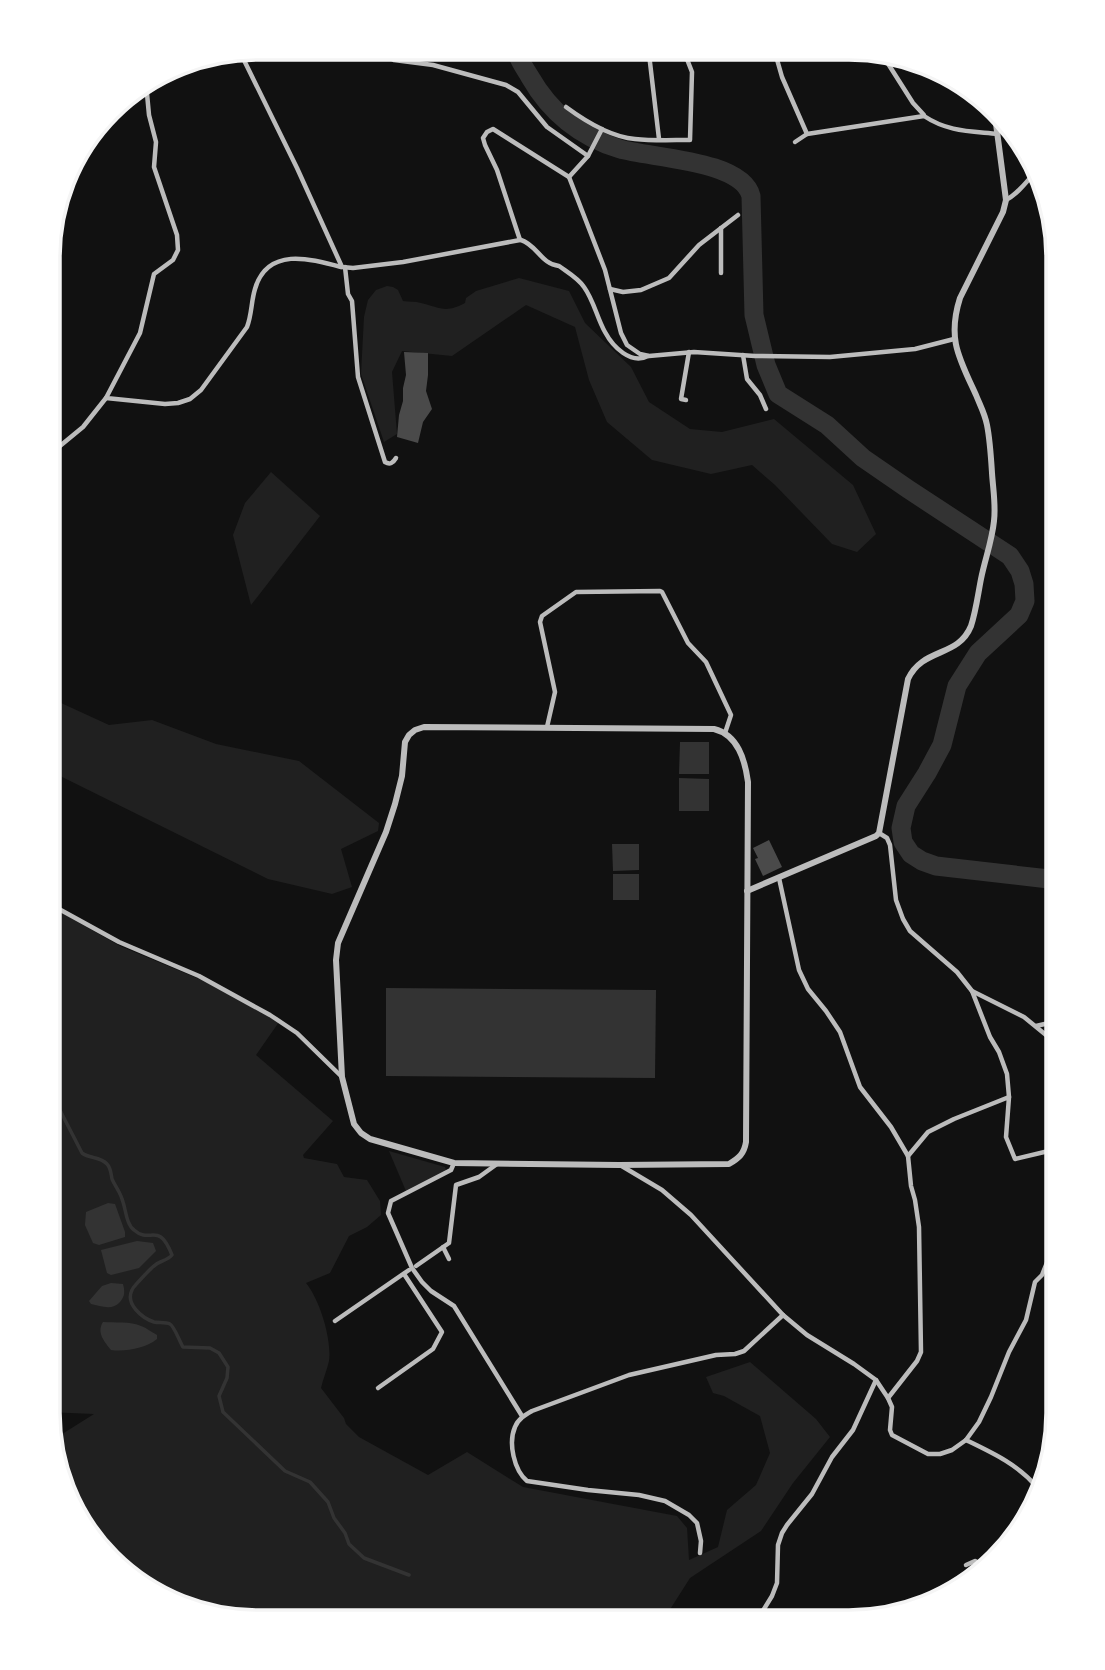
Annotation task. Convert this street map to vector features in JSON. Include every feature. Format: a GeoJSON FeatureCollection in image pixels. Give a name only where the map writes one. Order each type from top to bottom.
{"type":"FeatureCollection","features":[{"type":"Feature","properties":{"kind":"street"},"geometry":{"type":"LineString","coordinates":[[244,60],[344,267],[348,294],[352,301],[358,377],[385,462],[388,464],[396,458]]}},
{"type":"Feature","properties":{"kind":"street"},"geometry":{"type":"LineString","coordinates":[[394,60],[433,65],[506,85],[518,92],[547,127],[589,154]]}},
{"type":"Feature","properties":{"kind":"street"},"geometry":{"type":"LineString","coordinates":[[650,60],[659,139]]}},
{"type":"Feature","properties":{"kind":"street"},"geometry":{"type":"LineString","coordinates":[[566,107],[601,131],[633,139],[690,140],[692,72],[688,60]]}},
{"type":"Feature","properties":{"kind":"street"},"geometry":{"type":"LineString","coordinates":[[777,60],[782,78],[807,134]]}},
{"type":"Feature","properties":{"kind":"street"},"geometry":{"type":"LineString","coordinates":[[888,64],[913,103],[925,116],[947,128],[998,134]]}},
{"type":"Feature","properties":{"kind":"street"},"geometry":{"type":"LineString","coordinates":[[60,446],[83,427],[106,398],[139,333],[154,274],[173,260],[178,250],[177,235],[154,167],[156,142],[147,93]]}},
{"type":"Feature","properties":{"kind":"street"},"geometry":{"type":"LineString","coordinates":[[795,142],[807,134],[925,116]]}},
{"type":"Feature","properties":{"kind":"street"},"geometry":{"type":"LineString","coordinates":[[747,891],[879,833],[908,679],[921,661],[950,649],[964,638],[972,623],[991,536],[994,502],[987,423],[956,352],[954,340],[960,298],[1003,212],[1006,200],[997,128]]}},
{"type":"Feature","properties":{"kind":"street"},"geometry":{"type":"LineString","coordinates":[[520,240],[497,170],[483,138],[493,129],[569,177],[605,270],[624,340],[633,350],[649,356]]}},
{"type":"Feature","properties":{"kind":"street"},"geometry":{"type":"LineString","coordinates":[[569,177],[589,154],[601,131]]}},
{"type":"Feature","properties":{"kind":"street"},"geometry":{"type":"LineString","coordinates":[[1006,200],[1029,179]]}},
{"type":"Feature","properties":{"kind":"street"},"geometry":{"type":"LineString","coordinates":[[610,289],[623,292],[641,290],[669,278],[699,245],[737,215]]}},
{"type":"Feature","properties":{"kind":"street"},"geometry":{"type":"LineString","coordinates":[[721,228],[721,273]]}},
{"type":"Feature","properties":{"kind":"street"},"geometry":{"type":"LineString","coordinates":[[106,398],[165,404],[190,399],[201,390],[247,327],[252,315],[258,280],[267,269],[286,259],[314,260],[344,267],[403,262],[520,240],[529,243],[544,260],[559,266],[582,284],[591,297],[605,333],[635,360],[689,352],[830,357],[915,349],[954,340]]}},
{"type":"Feature","properties":{"kind":"street"},"geometry":{"type":"LineString","coordinates":[[686,400],[681,399],[689,352]]}},
{"type":"Feature","properties":{"kind":"street"},"geometry":{"type":"LineString","coordinates":[[743,355],[747,379],[760,395],[766,410]]}},
{"type":"Feature","properties":{"kind":"street"},"geometry":{"type":"LineString","coordinates":[[547,727],[555,692],[540,622],[542,617],[576,592],[660,591],[688,643],[706,662],[731,715],[725,733]]}},
{"type":"Feature","properties":{"kind":"street"},"geometry":{"type":"LineString","coordinates":[[424,727],[547,727],[715,729],[725,733],[735,743],[747,773],[746,1142],[744,1152],[729,1164],[454,1163],[370,1139],[354,1124],[342,1077],[336,960],[338,943],[386,832],[402,776],[405,743],[409,735],[424,727]]}},
{"type":"Feature","properties":{"kind":"street"},"geometry":{"type":"LineString","coordinates":[[879,833],[887,838],[890,845],[896,900],[906,926],[957,972],[972,990],[990,1037],[999,1052],[1007,1074],[1009,1097],[1006,1137],[1014,1159],[1045,1152]]}},
{"type":"Feature","properties":{"kind":"street"},"geometry":{"type":"LineString","coordinates":[[779,878],[803,980],[840,1032],[860,1087],[891,1127],[908,1156],[919,1227],[921,1352],[888,1398]]}},
{"type":"Feature","properties":{"kind":"street"},"geometry":{"type":"LineString","coordinates":[[60,910],[119,942],[199,976],[270,1014],[297,1034],[342,1077]]}},
{"type":"Feature","properties":{"kind":"street"},"geometry":{"type":"LineString","coordinates":[[972,990],[1024,1017],[1045,1034]]}},
{"type":"Feature","properties":{"kind":"street"},"geometry":{"type":"LineString","coordinates":[[1035,1026],[1045,1024]]}},
{"type":"Feature","properties":{"kind":"street"},"geometry":{"type":"LineString","coordinates":[[908,1156],[928,1132],[1009,1097]]}},
{"type":"Feature","properties":{"kind":"street"},"geometry":{"type":"LineString","coordinates":[[454,1163],[451,1170],[391,1201],[388,1213],[412,1268],[431,1291],[454,1306],[522,1416]]}},
{"type":"Feature","properties":{"kind":"street"},"geometry":{"type":"LineString","coordinates":[[416,1266],[449,1243],[456,1185],[479,1177],[498,1164]]}},
{"type":"Feature","properties":{"kind":"street"},"geometry":{"type":"LineString","coordinates":[[619,1165],[662,1190],[691,1215],[783,1315],[807,1335],[876,1380],[892,1407],[892,1435],[928,1454],[952,1450],[965,1440],[979,1422],[1009,1352],[1027,1320],[1035,1282],[1045,1267]]}},
{"type":"Feature","properties":{"kind":"street"},"geometry":{"type":"LineString","coordinates":[[443,1247],[449,1259]]}},
{"type":"Feature","properties":{"kind":"street"},"geometry":{"type":"LineString","coordinates":[[335,1321],[406,1272],[442,1332],[433,1349],[378,1388]]}},
{"type":"Feature","properties":{"kind":"street"},"geometry":{"type":"LineString","coordinates":[[700,1553],[701,1541],[697,1523],[689,1515],[665,1502],[639,1495],[527,1482],[516,1467],[514,1429],[522,1416],[532,1411],[629,1375],[744,1351],[783,1315]]}},
{"type":"Feature","properties":{"kind":"street"},"geometry":{"type":"LineString","coordinates":[[763,1610],[777,1583],[778,1545],[782,1533],[853,1430],[876,1380]]}},
{"type":"Feature","properties":{"kind":"street"},"geometry":{"type":"LineString","coordinates":[[965,1440],[1002,1457],[1033,1482]]}},
{"type":"Feature","properties":{"kind":"street"},"geometry":{"type":"LineString","coordinates":[[966,1565],[977,1562]]}},
{"type":"Feature","properties":{"kind":"shaded area"},"geometry":{"type":"Polygon","coordinates":[[[519,278],[569,291],[585,323],[631,367],[649,402],[690,429],[722,432],[774,419],[853,485],[876,534],[857,552],[832,544],[752,465],[711,474],[652,460],[607,422],[589,380],[575,327],[526,305],[452,356],[402,351],[392,372],[397,434],[384,442],[361,374],[364,317],[368,300],[376,290],[393,287],[398,290],[403,301],[447,309],[465,303],[466,298],[476,291],[519,278]]]}},
{"type":"Feature","properties":{"kind":"shaded area"},"geometry":{"type":"Polygon","coordinates":[[[271,472],[320,516],[251,605],[233,535],[245,503],[271,472]]]}},
{"type":"Feature","properties":{"kind":"shaded area"},"geometry":{"type":"Polygon","coordinates":[[[60,703],[109,725],[152,720],[216,744],[299,761],[379,823],[378,831],[341,849],[352,887],[332,894],[268,879],[60,776],[60,703]]]}},
{"type":"Feature","properties":{"kind":"shaded area"},"geometry":{"type":"Polygon","coordinates":[[[680,742],[709,742],[709,774],[679,774],[680,742]]]}},
{"type":"Feature","properties":{"kind":"shaded area"},"geometry":{"type":"Polygon","coordinates":[[[679,778],[709,779],[709,811],[679,811],[679,778]]]}},
{"type":"Feature","properties":{"kind":"shaded area"},"geometry":{"type":"Polygon","coordinates":[[[612,844],[639,844],[639,870],[613,871],[612,844]]]}},
{"type":"Feature","properties":{"kind":"shaded area"},"geometry":{"type":"Polygon","coordinates":[[[613,874],[639,874],[639,900],[613,900],[613,874]]]}},
{"type":"Feature","properties":{"kind":"shaded area"},"geometry":{"type":"Polygon","coordinates":[[[60,912],[120,946],[204,981],[279,1022],[256,1055],[333,1121],[303,1155],[304,1158],[337,1164],[344,1177],[367,1180],[380,1201],[381,1215],[367,1227],[349,1236],[330,1273],[306,1283],[320,1310],[329,1342],[329,1361],[321,1388],[346,1424],[359,1437],[428,1475],[467,1452],[523,1487],[677,1516],[687,1528],[689,1560],[718,1547],[727,1510],[756,1485],[770,1453],[760,1416],[724,1396],[713,1393],[706,1377],[750,1362],[816,1419],[830,1437],[793,1483],[761,1531],[690,1578],[670,1610],[257,1610],[206,1604],[158,1584],[117,1553],[100,1533],[75,1489],[66,1464],[61,1435],[94,1414],[60,1413],[60,912]]]}},
{"type":"Feature","properties":{"kind":"shaded area"},"geometry":{"type":"Polygon","coordinates":[[[386,988],[656,990],[655,1078],[386,1076],[386,988]]]}},
{"type":"Feature","properties":{"kind":"shaded area"},"geometry":{"type":"Polygon","coordinates":[[[389,1151],[445,1167],[446,1170],[406,1191],[389,1151]]]}},
{"type":"Feature","properties":{"kind":"shaded area"},"geometry":{"type":"Polygon","coordinates":[[[108,1203],[115,1204],[125,1237],[99,1245],[93,1243],[85,1225],[86,1212],[108,1203]]]}},
{"type":"Feature","properties":{"kind":"shaded area"},"geometry":{"type":"Polygon","coordinates":[[[137,1241],[153,1243],[156,1251],[139,1268],[111,1275],[107,1273],[101,1250],[137,1241]]]}},
{"type":"Feature","properties":{"kind":"shaded area"},"geometry":{"type":"Polygon","coordinates":[[[111,1283],[123,1284],[124,1294],[120,1302],[110,1307],[91,1304],[89,1301],[102,1286],[111,1283]]]}},
{"type":"Feature","properties":{"kind":"shaded area"},"geometry":{"type":"Polygon","coordinates":[[[103,1322],[137,1324],[157,1335],[157,1339],[136,1349],[111,1350],[101,1334],[103,1322]]]}},
{"type":"Feature","properties":{"kind":"building"},"geometry":{"type":"Polygon","coordinates":[[[404,352],[428,353],[426,391],[432,409],[423,422],[418,443],[397,437],[406,375],[404,352]]]}},
{"type":"Feature","properties":{"kind":"building"},"geometry":{"type":"Polygon","coordinates":[[[769,840],[782,867],[763,876],[753,848],[769,840]]]}},
{"type":"Feature","properties":{"kind":"waterway"},"geometry":{"type":"LineString","coordinates":[[520,60],[538,90],[557,112],[592,138],[620,149],[714,168],[744,184],[751,196],[754,315],[766,365],[778,394],[827,425],[863,458],[1010,556],[1020,571],[1025,601],[1019,615],[978,653],[957,686],[942,745],[906,806],[901,828],[903,842],[911,854],[936,866],[1045,879]]}},
{"type":"Feature","properties":{"kind":"waterway"},"geometry":{"type":"LineString","coordinates":[[60,1110],[82,1153],[104,1161],[108,1166],[131,1227],[140,1234],[163,1238],[172,1255],[152,1268],[133,1288],[130,1295],[136,1310],[149,1320],[170,1324],[183,1347],[210,1348],[219,1353],[228,1367],[227,1378],[219,1396],[223,1412],[285,1471],[310,1482],[328,1502],[349,1544],[364,1558],[409,1575]]}}]}
